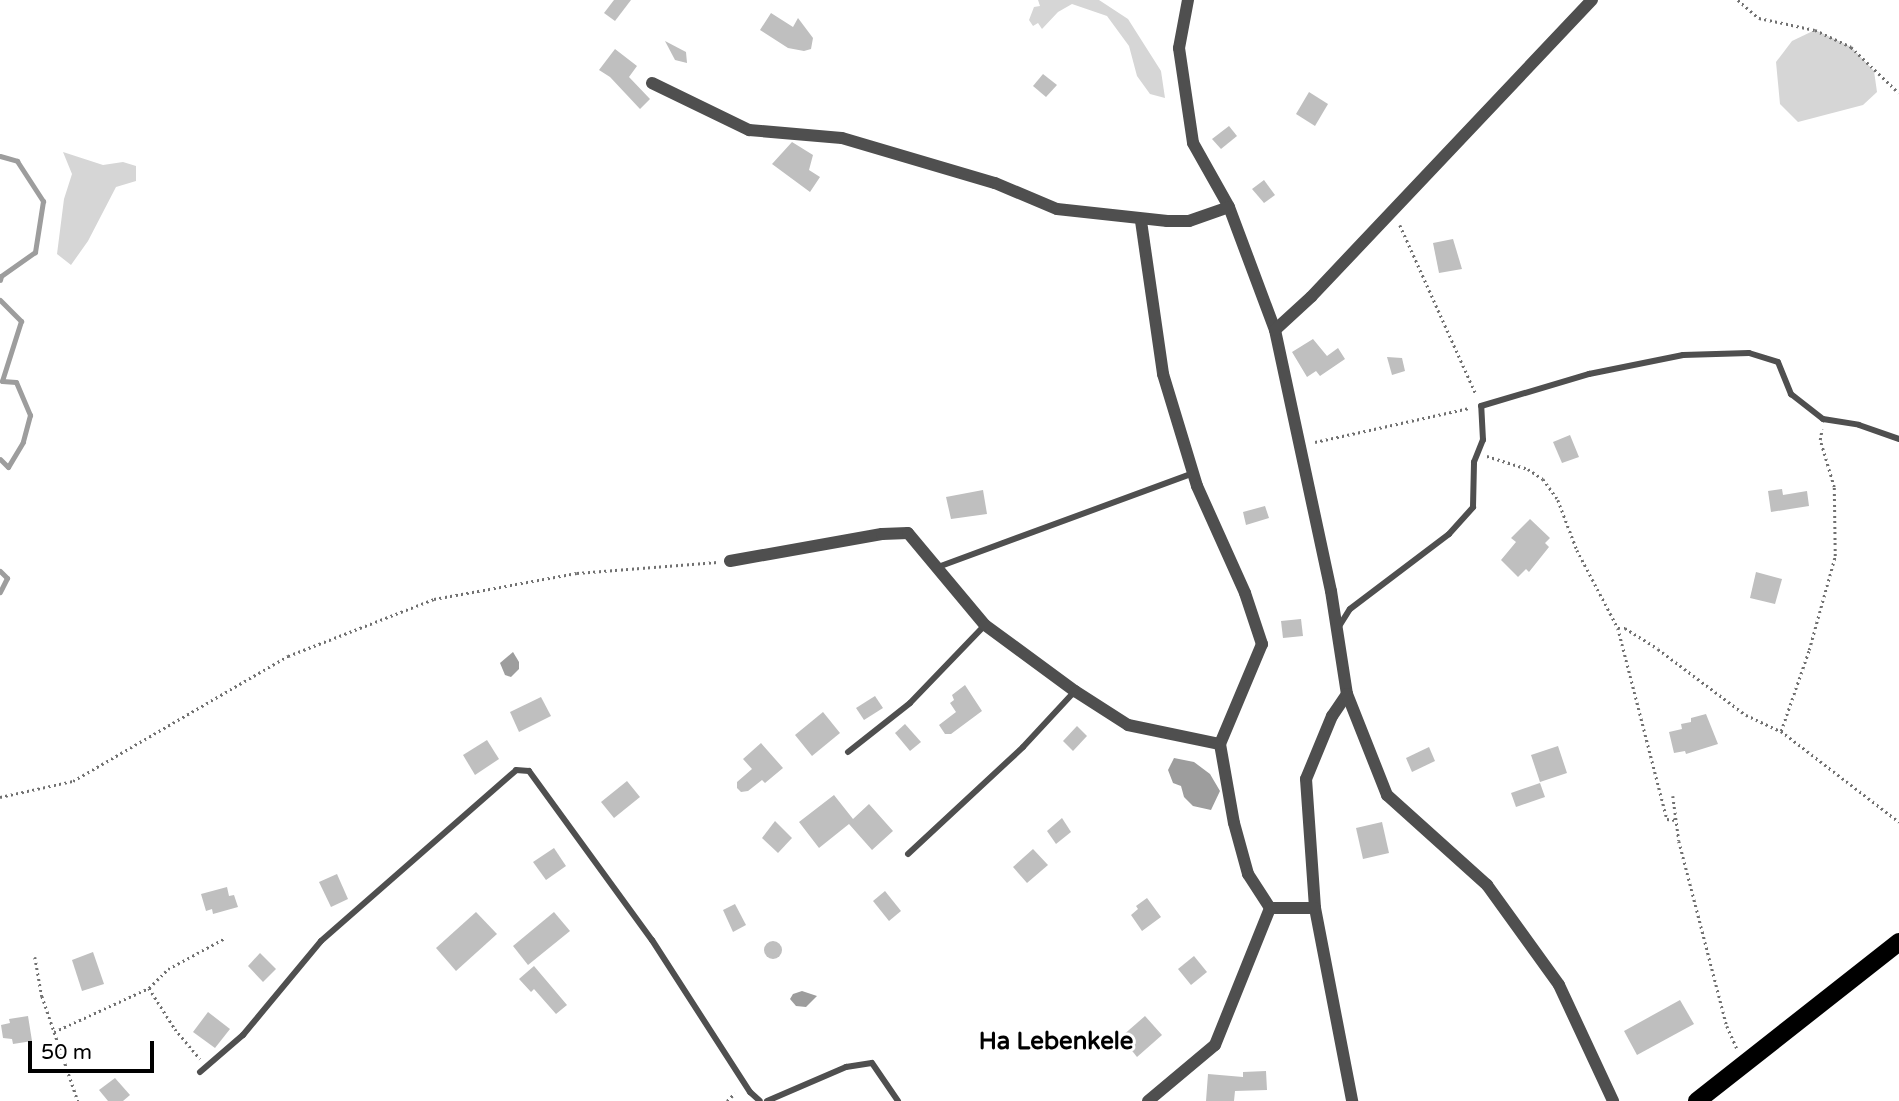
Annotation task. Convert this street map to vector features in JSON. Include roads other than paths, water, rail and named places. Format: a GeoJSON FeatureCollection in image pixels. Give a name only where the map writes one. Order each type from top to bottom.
{"type":"FeatureCollection","features":[{"type":"Feature","properties":{"kind":"main road"},"geometry":{"type":"LineString","coordinates":[[1697,1101],[1899,942]]}},
{"type":"Feature","properties":{"kind":"street"},"geometry":{"type":"LineString","coordinates":[[1188,0],[1179,48],[1184,104],[1192,144],[1229,207],[1275,330],[1348,694],[1387,795],[1487,885],[1559,985],[1613,1101]]}},
{"type":"Feature","properties":{"kind":"street"},"geometry":{"type":"LineString","coordinates":[[1275,330],[1311,297],[1392,208],[1591,0]]}},
{"type":"Feature","properties":{"kind":"street"},"geometry":{"type":"LineString","coordinates":[[652,83],[749,130],[842,138],[995,183],[1057,209],[1141,221],[1189,221],[1229,207]]}},
{"type":"Feature","properties":{"kind":"street"},"geometry":{"type":"LineString","coordinates":[[1141,221],[1163,374],[1194,473],[1245,593],[1262,644],[1220,744],[1234,823],[1248,874],[1270,908]]}},
{"type":"Feature","properties":{"kind":"street"},"geometry":{"type":"LineString","coordinates":[[730,561],[882,534],[908,533],[985,625],[1075,691],[1128,725],[1220,744]]}},
{"type":"Feature","properties":{"kind":"street"},"geometry":{"type":"LineString","coordinates":[[1348,694],[1332,716],[1306,779],[1315,908],[1352,1101]]}},
{"type":"Feature","properties":{"kind":"street"},"geometry":{"type":"LineString","coordinates":[[1270,908],[1315,908]]}},
{"type":"Feature","properties":{"kind":"street"},"geometry":{"type":"LineString","coordinates":[[1148,1101],[1215,1045],[1270,908]]}},
{"type":"Feature","properties":{"kind":"lane"},"geometry":{"type":"LineString","coordinates":[[1337,630],[1350,609],[1449,534],[1473,507],[1474,461],[1483,440],[1481,405],[1589,374],[1670,358],[1749,353],[1778,362],[1791,394],[1823,419],[1859,425],[1899,439]]}},
{"type":"Feature","properties":{"kind":"lane"},"geometry":{"type":"LineString","coordinates":[[938,567],[1194,473]]}},
{"type":"Feature","properties":{"kind":"lane"},"geometry":{"type":"LineString","coordinates":[[849,752],[910,703],[985,625]]}},
{"type":"Feature","properties":{"kind":"lane"},"geometry":{"type":"LineString","coordinates":[[908,854],[1023,747],[1075,691]]}},
{"type":"Feature","properties":{"kind":"lane"},"geometry":{"type":"LineString","coordinates":[[200,1072],[243,1035],[321,941],[516,770],[529,771],[652,940],[750,1091],[760,1101]]}},
{"type":"Feature","properties":{"kind":"lane"},"geometry":{"type":"LineString","coordinates":[[767,1101],[846,1067],[872,1063],[898,1101]]}},
{"type":"Feature","properties":{"kind":"waterway"},"geometry":{"type":"LineString","coordinates":[[0,156],[17,161],[43,201],[35,252],[1,276],[0,280]]}},
{"type":"Feature","properties":{"kind":"waterway"},"geometry":{"type":"LineString","coordinates":[[0,300],[21,321],[2,381],[16,382],[30,415],[23,442],[8,467],[0,459]]}},
{"type":"Feature","properties":{"kind":"waterway"},"geometry":{"type":"LineString","coordinates":[[0,571],[7,578],[0,592]]}},
{"type":"Feature","properties":{"kind":"district","name":"Ha Lebenkele"},"geometry":{"type":"Point","coordinates":[1056,1042]}}]}
